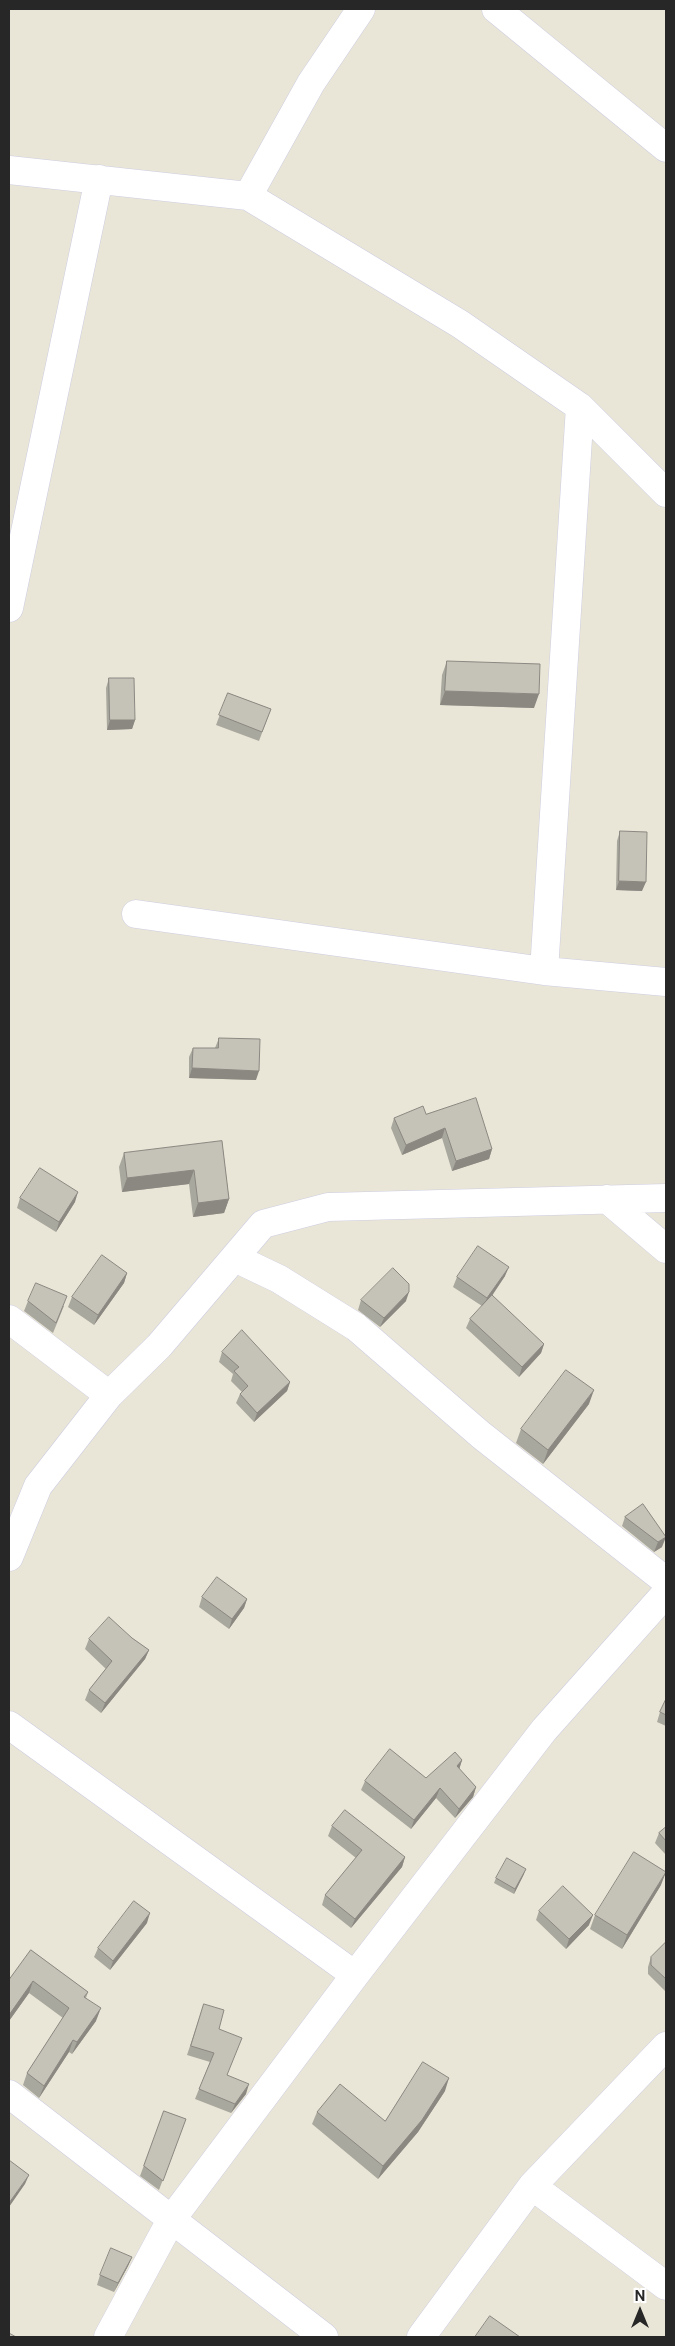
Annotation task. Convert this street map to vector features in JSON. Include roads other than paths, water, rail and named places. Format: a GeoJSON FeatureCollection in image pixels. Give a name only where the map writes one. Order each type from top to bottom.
{"type":"FeatureCollection","features":[{"type":"Feature","properties":{"kind":"street"},"geometry":{"type":"LineString","coordinates":[[248,196],[310,83],[361,9]]}},
{"type":"Feature","properties":{"kind":"street"},"geometry":{"type":"LineString","coordinates":[[496,9],[666,148]]}},
{"type":"Feature","properties":{"kind":"street"},"geometry":{"type":"LineString","coordinates":[[9,170],[248,196],[460,324],[580,407],[666,493]]}},
{"type":"Feature","properties":{"kind":"street"},"geometry":{"type":"LineString","coordinates":[[9,608],[99,179]]}},
{"type":"Feature","properties":{"kind":"street"},"geometry":{"type":"LineString","coordinates":[[544,971],[580,407]]}},
{"type":"Feature","properties":{"kind":"street"},"geometry":{"type":"LineString","coordinates":[[136,914],[544,971],[666,982]]}},
{"type":"Feature","properties":{"kind":"street"},"geometry":{"type":"LineString","coordinates":[[9,1557],[38,1486],[109,1394],[159,1346],[263,1224],[328,1207],[666,1198]]}},
{"type":"Feature","properties":{"kind":"street"},"geometry":{"type":"LineString","coordinates":[[607,1199],[666,1249]]}},
{"type":"Feature","properties":{"kind":"street"},"geometry":{"type":"LineString","coordinates":[[235,1258],[279,1279],[356,1327],[481,1435],[666,1581]]}},
{"type":"Feature","properties":{"kind":"street"},"geometry":{"type":"LineString","coordinates":[[9,1319],[109,1394]]}},
{"type":"Feature","properties":{"kind":"street"},"geometry":{"type":"LineString","coordinates":[[108,2337],[171,2220],[355,1975],[544,1730],[666,1593]]}},
{"type":"Feature","properties":{"kind":"street"},"geometry":{"type":"LineString","coordinates":[[9,1725],[355,1975]]}},
{"type":"Feature","properties":{"kind":"street"},"geometry":{"type":"LineString","coordinates":[[421,2337],[532,2186],[666,2046]]}},
{"type":"Feature","properties":{"kind":"street"},"geometry":{"type":"LineString","coordinates":[[9,2094],[324,2337]]}},
{"type":"Feature","properties":{"kind":"street"},"geometry":{"type":"LineString","coordinates":[[532,2186],[666,2286]]}}]}
